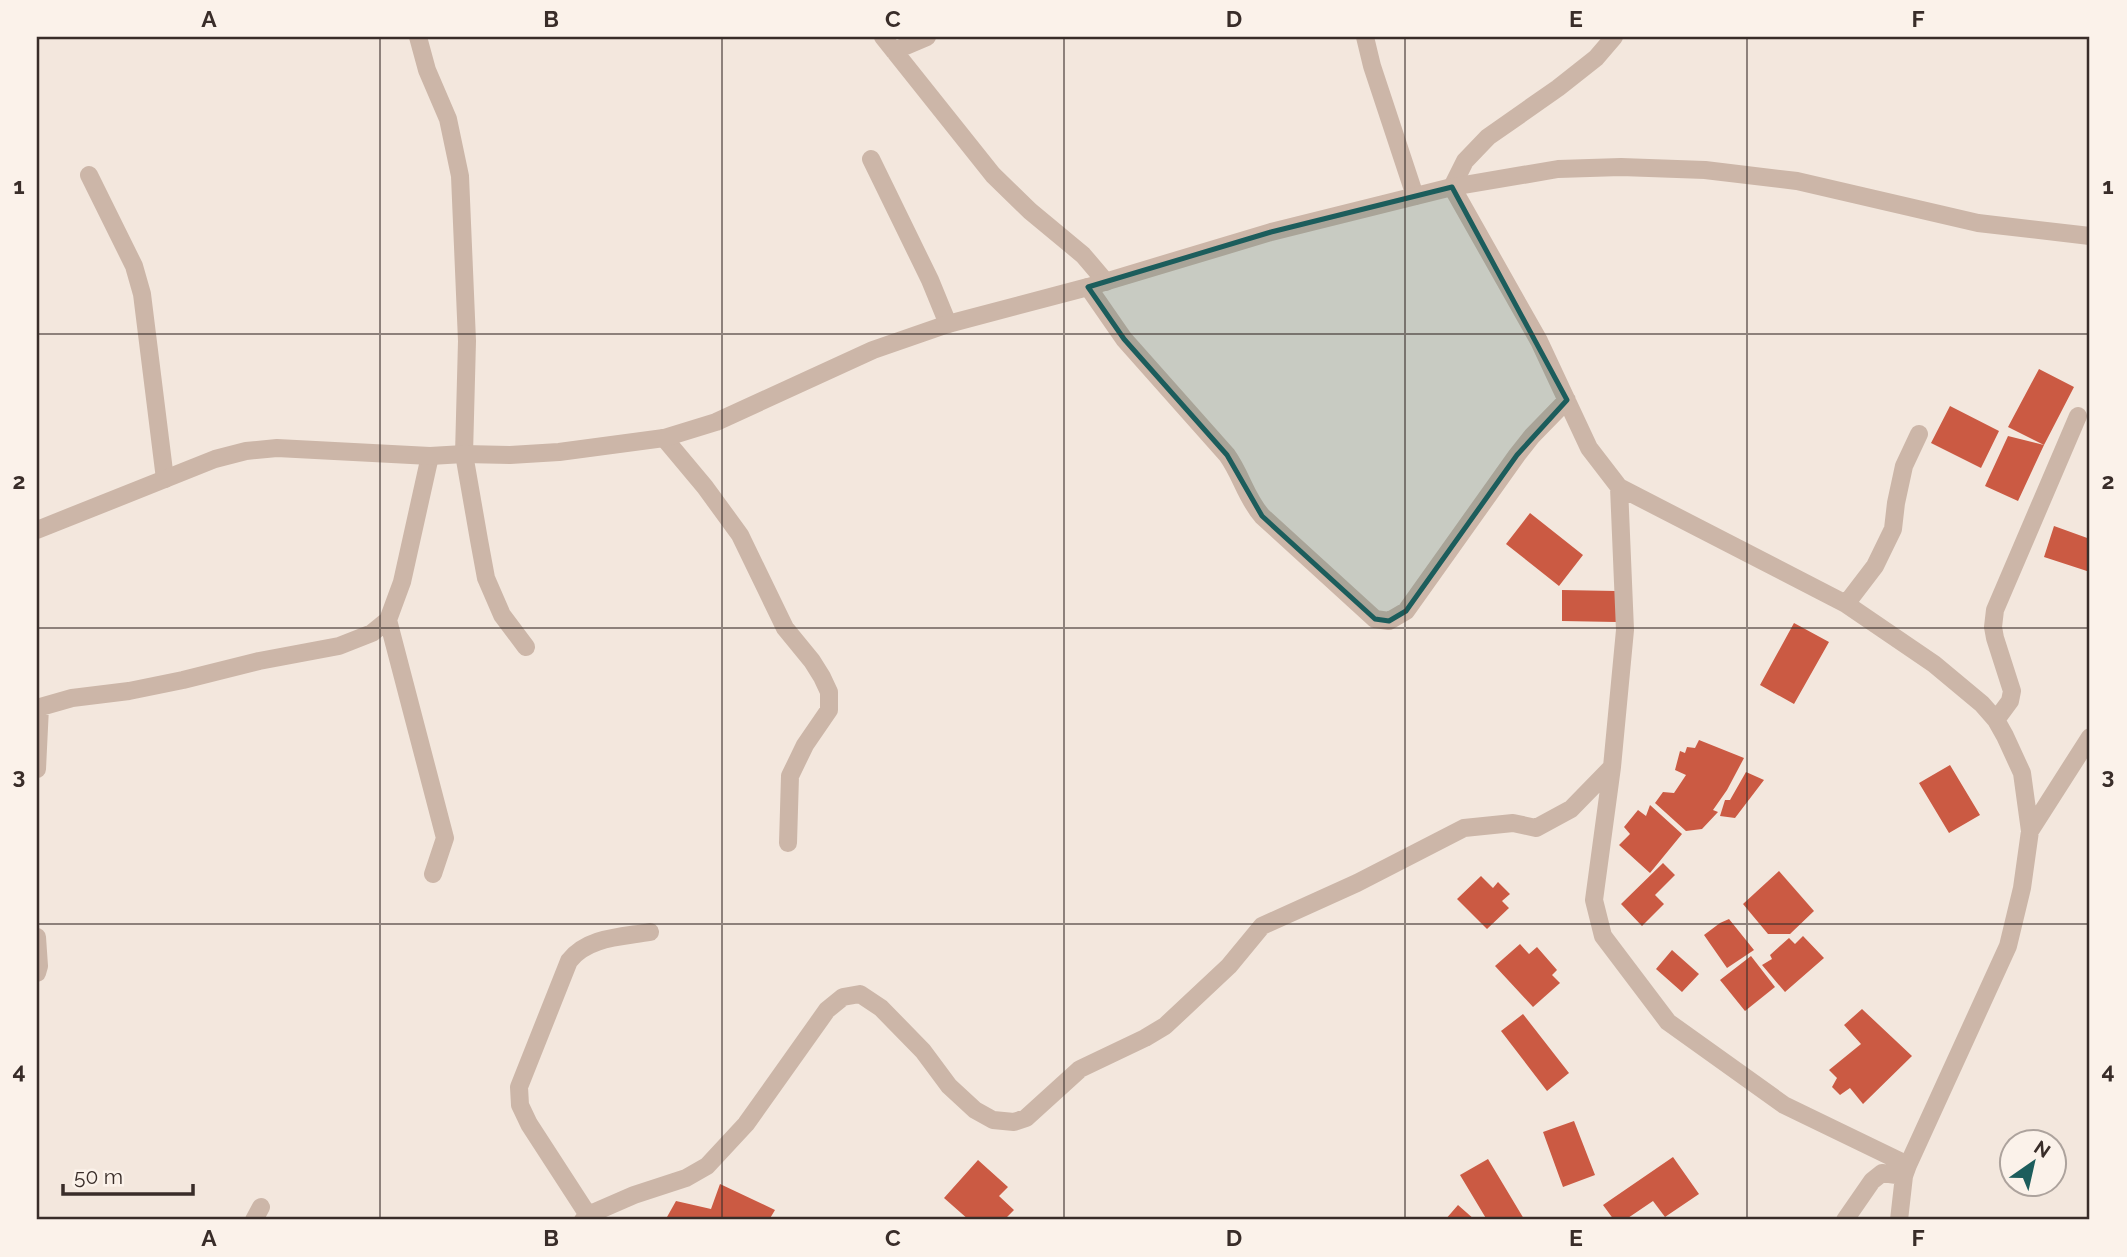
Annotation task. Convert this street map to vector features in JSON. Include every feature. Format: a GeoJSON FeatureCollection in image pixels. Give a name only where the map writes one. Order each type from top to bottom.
{"type":"FeatureCollection","features":[{"type":"Feature","properties":{"kind":"street"},"geometry":{"type":"LineString","coordinates":[[418,37],[427,70],[448,119],[460,176],[467,341],[464,454],[486,578],[502,615],[526,647]]}},
{"type":"Feature","properties":{"kind":"street"},"geometry":{"type":"LineString","coordinates":[[927,37],[888,44],[993,175],[1030,211],[1083,254],[1106,282]]}},
{"type":"Feature","properties":{"kind":"street"},"geometry":{"type":"LineString","coordinates":[[1366,37],[1371,66],[1415,196]]}},
{"type":"Feature","properties":{"kind":"street"},"geometry":{"type":"LineString","coordinates":[[1452,187],[1465,162],[1489,137],[1596,58],[1614,37]]}},
{"type":"Feature","properties":{"kind":"street"},"geometry":{"type":"LineString","coordinates":[[871,159],[930,280],[948,324]]}},
{"type":"Feature","properties":{"kind":"street"},"geometry":{"type":"LineString","coordinates":[[37,530],[215,459],[256,450],[277,448],[430,456],[510,455],[559,452],[664,438],[716,422],[873,350],[948,324],[1106,282],[1271,232],[1452,187],[1558,169],[1621,167],[1705,170],[1797,181],[1978,223],[2090,236]]}},
{"type":"Feature","properties":{"kind":"street"},"geometry":{"type":"LineString","coordinates":[[89,175],[134,266],[142,294],[165,479]]}},
{"type":"Feature","properties":{"kind":"street"},"geometry":{"type":"LineString","coordinates":[[1452,187],[1539,341],[1589,448],[1619,486],[1846,604],[1934,664],[1982,704],[1996,720],[2022,773],[2030,831],[2022,888],[2008,946],[1906,1170],[1899,1220]]}},
{"type":"Feature","properties":{"kind":"street"},"geometry":{"type":"LineString","coordinates":[[1088,287],[1124,339],[1227,455],[1236,468],[1249,501],[1375,619],[1390,621],[1406,611],[1517,455],[1567,400]]}},
{"type":"Feature","properties":{"kind":"street"},"geometry":{"type":"LineString","coordinates":[[1996,720],[2010,701],[2012,691],[1995,638],[1995,610],[2078,416]]}},
{"type":"Feature","properties":{"kind":"street"},"geometry":{"type":"LineString","coordinates":[[1846,604],[1875,566],[1893,529],[1904,467],[1919,434]]}},
{"type":"Feature","properties":{"kind":"street"},"geometry":{"type":"LineString","coordinates":[[664,438],[740,535],[785,628],[812,661],[829,692],[829,710],[805,745],[790,776],[788,843]]}},
{"type":"Feature","properties":{"kind":"street"},"geometry":{"type":"LineString","coordinates":[[37,769],[38,707],[339,646],[372,633],[388,620],[402,582],[430,456]]}},
{"type":"Feature","properties":{"kind":"street"},"geometry":{"type":"LineString","coordinates":[[1619,486],[1625,631],[1612,767],[1594,900],[1603,936],[1668,1022],[1784,1105],[1906,1170]]}},
{"type":"Feature","properties":{"kind":"street"},"geometry":{"type":"LineString","coordinates":[[388,620],[444,838],[433,874]]}},
{"type":"Feature","properties":{"kind":"street"},"geometry":{"type":"LineString","coordinates":[[2030,831],[2090,737]]}},
{"type":"Feature","properties":{"kind":"street"},"geometry":{"type":"LineString","coordinates":[[650,932],[589,944],[576,952],[569,961],[519,1087],[520,1105],[529,1124],[586,1218],[634,1195],[686,1178],[707,1166],[746,1124],[827,1010],[844,996],[860,995],[881,1008],[923,1051],[949,1086],[975,1110],[993,1120],[1014,1122],[1027,1118],[1080,1069],[1165,1026],[1229,966],[1262,926],[1357,883],[1464,828],[1513,823],[1536,828],[1571,809],[1612,767]]}},
{"type":"Feature","properties":{"kind":"street"},"geometry":{"type":"LineString","coordinates":[[37,937],[37,973]]}},
{"type":"Feature","properties":{"kind":"street"},"geometry":{"type":"LineString","coordinates":[[1844,1220],[1872,1181],[1882,1173],[1906,1170]]}},
{"type":"Feature","properties":{"kind":"highlighted area"},"geometry":{"type":"Polygon","coordinates":[[[1452,187],[1567,400],[1517,455],[1406,611],[1389,621],[1375,619],[1262,516],[1227,455],[1124,339],[1088,287],[1271,232],[1452,187]]]}},
{"type":"Feature","properties":{"kind":"building"},"geometry":{"type":"Polygon","coordinates":[[[2039,369],[2074,387],[2044,445],[2008,427],[2039,369]]]}},
{"type":"Feature","properties":{"kind":"building"},"geometry":{"type":"Polygon","coordinates":[[[1950,406],[1999,431],[1981,468],[1931,443],[1950,406]]]}},
{"type":"Feature","properties":{"kind":"building"},"geometry":{"type":"Polygon","coordinates":[[[2008,436],[2044,445],[2018,501],[1985,486],[2008,436]]]}},
{"type":"Feature","properties":{"kind":"building"},"geometry":{"type":"Polygon","coordinates":[[[1530,513],[1583,555],[1559,586],[1506,544],[1530,513]]]}},
{"type":"Feature","properties":{"kind":"building"},"geometry":{"type":"Polygon","coordinates":[[[2054,526],[2090,539],[2090,572],[2044,557],[2054,526]]]}},
{"type":"Feature","properties":{"kind":"building"},"geometry":{"type":"Polygon","coordinates":[[[1562,590],[1616,591],[1616,622],[1562,621],[1562,590]]]}},
{"type":"Feature","properties":{"kind":"building"},"geometry":{"type":"Polygon","coordinates":[[[1794,623],[1829,642],[1794,704],[1760,685],[1794,623]]]}},
{"type":"Feature","properties":{"kind":"building"},"geometry":{"type":"Polygon","coordinates":[[[1699,740],[1744,758],[1713,810],[1718,812],[1702,829],[1686,831],[1655,803],[1663,792],[1674,793],[1686,775],[1675,770],[1680,751],[1685,753],[1687,747],[1695,748],[1699,740]]]}},
{"type":"Feature","properties":{"kind":"building"},"geometry":{"type":"Polygon","coordinates":[[[1950,765],[1980,815],[1949,833],[1919,783],[1950,765]]]}},
{"type":"Feature","properties":{"kind":"building"},"geometry":{"type":"Polygon","coordinates":[[[1746,772],[1764,780],[1735,818],[1720,816],[1725,800],[1730,800],[1746,772]]]}},
{"type":"Feature","properties":{"kind":"building"},"geometry":{"type":"Polygon","coordinates":[[[1650,805],[1682,834],[1650,873],[1619,845],[1630,834],[1624,827],[1638,810],[1646,816],[1650,805]]]}},
{"type":"Feature","properties":{"kind":"building"},"geometry":{"type":"Polygon","coordinates":[[[1663,863],[1675,875],[1655,895],[1664,904],[1642,926],[1621,904],[1663,863]]]}},
{"type":"Feature","properties":{"kind":"building"},"geometry":{"type":"Polygon","coordinates":[[[1779,871],[1814,911],[1790,934],[1768,934],[1743,904],[1779,871]]]}},
{"type":"Feature","properties":{"kind":"building"},"geometry":{"type":"Polygon","coordinates":[[[1481,876],[1493,888],[1498,882],[1510,894],[1502,901],[1509,908],[1487,929],[1457,899],[1481,876]]]}},
{"type":"Feature","properties":{"kind":"building"},"geometry":{"type":"Polygon","coordinates":[[[1729,919],[1754,950],[1727,968],[1704,935],[1729,919]]]}},
{"type":"Feature","properties":{"kind":"building"},"geometry":{"type":"Polygon","coordinates":[[[1803,936],[1824,958],[1785,992],[1762,965],[1772,959],[1770,955],[1789,938],[1795,944],[1803,936]]]}},
{"type":"Feature","properties":{"kind":"building"},"geometry":{"type":"Polygon","coordinates":[[[1520,944],[1529,954],[1537,947],[1557,970],[1552,975],[1560,983],[1533,1007],[1495,966],[1520,944]]]}},
{"type":"Feature","properties":{"kind":"building"},"geometry":{"type":"Polygon","coordinates":[[[1672,950],[1699,974],[1682,992],[1656,969],[1672,950]]]}},
{"type":"Feature","properties":{"kind":"building"},"geometry":{"type":"Polygon","coordinates":[[[1751,956],[1775,987],[1745,1011],[1720,980],[1751,956]]]}},
{"type":"Feature","properties":{"kind":"building"},"geometry":{"type":"Polygon","coordinates":[[[1862,1009],[1912,1056],[1863,1104],[1850,1088],[1840,1095],[1832,1087],[1837,1078],[1829,1070],[1861,1044],[1844,1025],[1862,1009]]]}},
{"type":"Feature","properties":{"kind":"building"},"geometry":{"type":"Polygon","coordinates":[[[1523,1014],[1569,1073],[1547,1091],[1501,1031],[1523,1014]]]}},
{"type":"Feature","properties":{"kind":"building"},"geometry":{"type":"Polygon","coordinates":[[[1574,1121],[1595,1175],[1563,1187],[1543,1132],[1574,1121]]]}},
{"type":"Feature","properties":{"kind":"building"},"geometry":{"type":"Polygon","coordinates":[[[1673,1157],[1699,1194],[1665,1217],[1653,1201],[1625,1220],[1614,1220],[1603,1205],[1673,1157]]]}},
{"type":"Feature","properties":{"kind":"building"},"geometry":{"type":"Polygon","coordinates":[[[1488,1159],[1524,1219],[1487,1220],[1460,1175],[1488,1159]]]}},
{"type":"Feature","properties":{"kind":"building"},"geometry":{"type":"Polygon","coordinates":[[[978,1160],[1008,1187],[999,1196],[1014,1210],[1004,1220],[969,1220],[944,1198],[978,1160]]]}},
{"type":"Feature","properties":{"kind":"building"},"geometry":{"type":"Polygon","coordinates":[[[720,1184],[775,1210],[769,1220],[668,1220],[676,1201],[711,1209],[720,1184]]]}},
{"type":"Feature","properties":{"kind":"building"},"geometry":{"type":"Polygon","coordinates":[[[1458,1205],[1475,1220],[1445,1220],[1458,1205]]]}}]}
